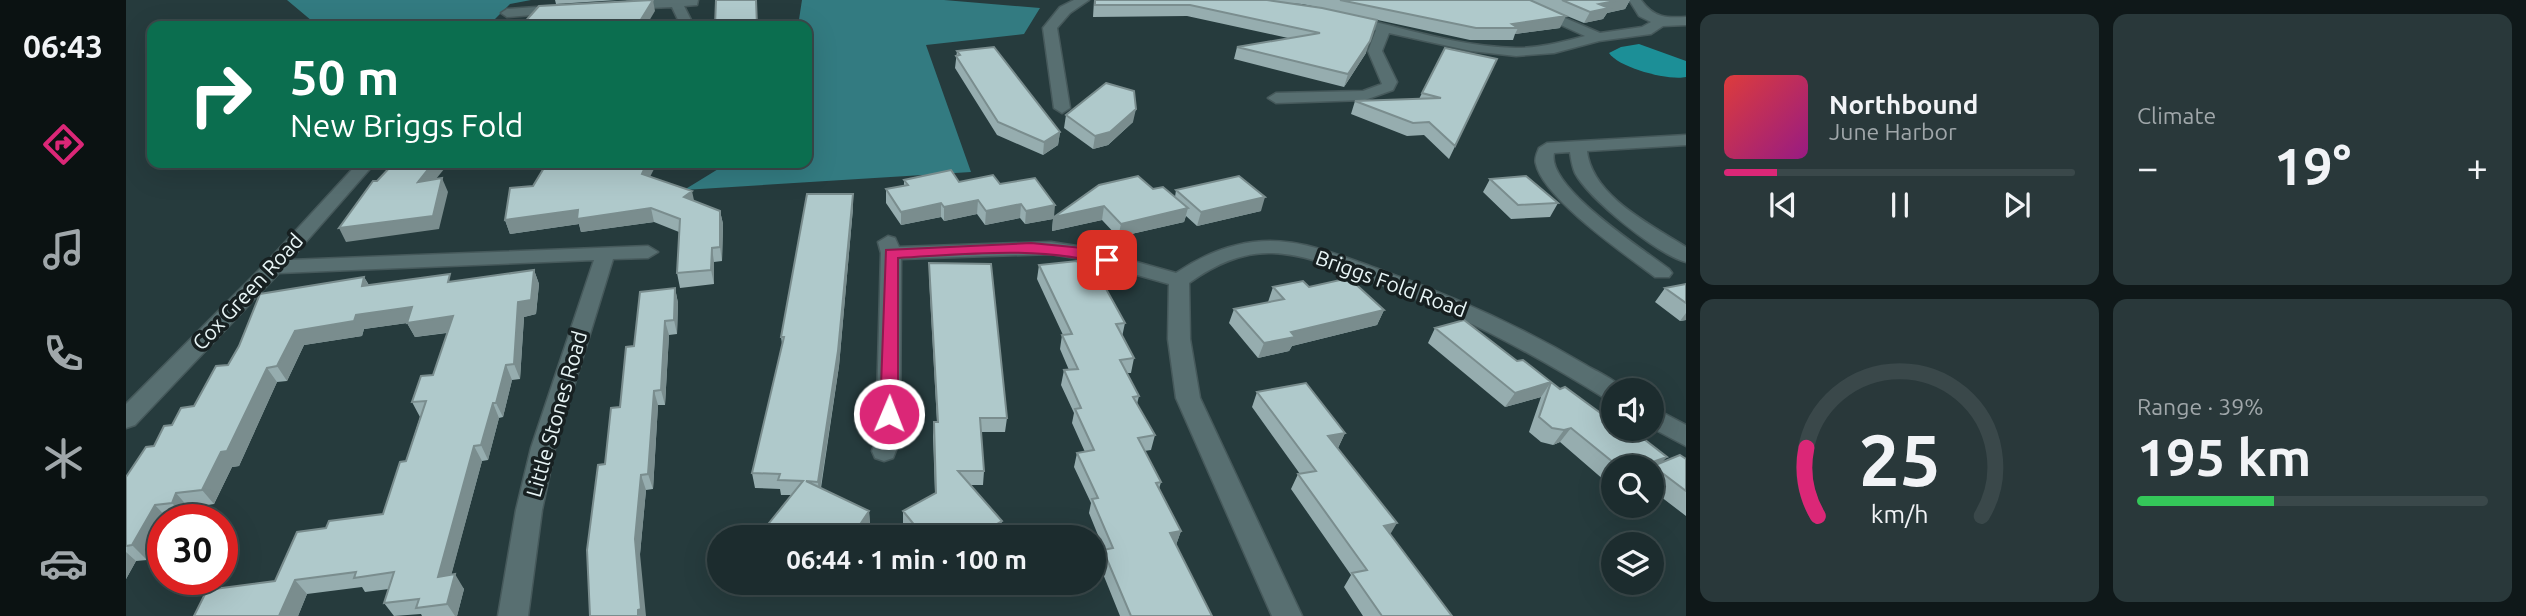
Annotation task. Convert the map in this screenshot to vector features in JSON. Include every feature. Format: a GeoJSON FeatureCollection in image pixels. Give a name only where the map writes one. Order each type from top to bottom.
{"type":"FeatureCollection","features":[{"type":"Feature","properties":{"kind":"street"},"geometry":{"type":"LineString","coordinates":[[499,21],[518,0]]}},
{"type":"Feature","properties":{"kind":"street"},"geometry":{"type":"LineString","coordinates":[[1062,107],[1050,28],[1065,10],[1083,0]]}},
{"type":"Feature","properties":{"kind":"street"},"geometry":{"type":"LineString","coordinates":[[1512,0],[1598,37]]}},
{"type":"Feature","properties":{"kind":"street"},"geometry":{"type":"LineString","coordinates":[[1635,0],[1644,13],[1660,22]]}},
{"type":"Feature","properties":{"kind":"street"},"geometry":{"type":"LineString","coordinates":[[676,2],[685,21]]}},
{"type":"Feature","properties":{"kind":"street"},"geometry":{"type":"LineString","coordinates":[[611,6],[693,2]]}},
{"type":"Feature","properties":{"kind":"street"},"geometry":{"type":"LineString","coordinates":[[507,13],[572,9]]}},
{"type":"Feature","properties":{"kind":"street"},"geometry":{"type":"LineString","coordinates":[[1332,16],[1471,47],[1516,52],[1554,49],[1598,37],[1646,31],[1660,22],[1686,21]]}},
{"type":"Feature","properties":{"kind":"street"},"geometry":{"type":"LineString","coordinates":[[1276,99],[1292,93],[1366,96],[1388,87],[1388,75],[1375,51],[1384,27]]}},
{"type":"Feature","properties":{"kind":"street"},"geometry":{"type":"LineString","coordinates":[[1662,273],[1565,195],[1548,176],[1543,162],[1547,148],[1686,140]]}},
{"type":"Feature","properties":{"kind":"street"},"geometry":{"type":"LineString","coordinates":[[1578,148],[1579,163],[1586,177],[1608,199],[1686,256]]}},
{"type":"Feature","properties":{"kind":"street","name":"Cox Green Road"},"geometry":{"type":"LineString","coordinates":[[126,419],[273,267],[362,168]]}},
{"type":"Feature","properties":{"kind":"street"},"geometry":{"type":"LineString","coordinates":[[884,451],[888,440],[890,247],[1051,248],[1083,253],[1178,280],[1176,307],[1188,398],[1287,616]]}},
{"type":"Feature","properties":{"kind":"street","name":"Briggs Fold Road"},"geometry":{"type":"LineString","coordinates":[[1178,280],[1202,264],[1224,254],[1273,247],[1300,251],[1415,290],[1485,319],[1601,385]]}},
{"type":"Feature","properties":{"kind":"street"},"geometry":{"type":"LineString","coordinates":[[273,267],[648,252]]}},
{"type":"Feature","properties":{"kind":"street","name":"Little Stones Road"},"geometry":{"type":"LineString","coordinates":[[513,616],[529,510],[543,448],[605,255]]}},
{"type":"Feature","properties":{"kind":"street"},"geometry":{"type":"LineString","coordinates":[[1664,423],[1686,437]]}},
{"type":"Feature","properties":{"kind":"shaded area"},"geometry":{"type":"Polygon","coordinates":[[[287,0],[531,0],[510,4],[493,21],[312,21],[287,0]]]}},
{"type":"Feature","properties":{"kind":"shaded area"},"geometry":{"type":"Polygon","coordinates":[[[802,0],[944,0],[1040,8],[1024,34],[926,45],[971,172],[684,190],[720,168],[812,168],[812,21],[799,21],[802,0]]]}},
{"type":"Feature","properties":{"kind":"shaded area"},"geometry":{"type":"Polygon","coordinates":[[[1639,44],[1686,61],[1686,77],[1668,77],[1645,72],[1623,64],[1609,53],[1621,47],[1639,44]]]}},
{"type":"Feature","properties":{"kind":"building"},"geometry":{"type":"Polygon","coordinates":[[[653,0],[640,21],[526,21],[539,6],[653,0]]]}},
{"type":"Feature","properties":{"kind":"building"},"geometry":{"type":"Polygon","coordinates":[[[716,0],[756,0],[757,21],[715,21],[716,0]]]}},
{"type":"Feature","properties":{"kind":"building"},"geometry":{"type":"Polygon","coordinates":[[[1095,0],[1267,0],[1377,20],[1370,41],[1348,74],[1237,47],[1320,33],[1190,5],[1095,5],[1095,0]]]}},
{"type":"Feature","properties":{"kind":"building"},"geometry":{"type":"Polygon","coordinates":[[[1340,0],[1530,0],[1566,16],[1512,24],[1518,28],[1476,28],[1340,0]]]}},
{"type":"Feature","properties":{"kind":"building"},"geometry":{"type":"Polygon","coordinates":[[[1562,0],[1620,0],[1599,4],[1609,8],[1590,12],[1562,0]]]}},
{"type":"Feature","properties":{"kind":"building"},"geometry":{"type":"Polygon","coordinates":[[[994,47],[1060,132],[1044,142],[998,122],[956,56],[960,55],[957,51],[994,47]]]}},
{"type":"Feature","properties":{"kind":"building"},"geometry":{"type":"Polygon","coordinates":[[[1445,48],[1497,59],[1455,146],[1429,122],[1413,123],[1355,101],[1441,98],[1422,93],[1445,48]]]}},
{"type":"Feature","properties":{"kind":"building"},"geometry":{"type":"Polygon","coordinates":[[[1106,83],[1134,91],[1136,109],[1110,132],[1095,136],[1066,115],[1106,83]]]}},
{"type":"Feature","properties":{"kind":"building"},"geometry":{"type":"Polygon","coordinates":[[[389,168],[429,168],[418,182],[442,178],[433,216],[339,228],[373,181],[377,181],[389,168]]]}},
{"type":"Feature","properties":{"kind":"building"},"geometry":{"type":"Polygon","coordinates":[[[544,168],[645,168],[642,174],[692,191],[684,197],[720,211],[720,247],[712,248],[711,270],[677,273],[680,219],[651,208],[577,219],[578,210],[505,220],[510,188],[533,186],[544,168]]]}},
{"type":"Feature","properties":{"kind":"building"},"geometry":{"type":"Polygon","coordinates":[[[951,170],[959,182],[993,175],[1000,184],[1035,178],[1055,205],[1026,211],[1021,204],[986,211],[978,200],[944,207],[941,203],[901,212],[886,189],[908,185],[904,180],[951,170]]]}},
{"type":"Feature","properties":{"kind":"building"},"geometry":{"type":"Polygon","coordinates":[[[1138,176],[1153,189],[1163,187],[1188,208],[1121,224],[1104,206],[1054,217],[1099,185],[1138,176]]]}},
{"type":"Feature","properties":{"kind":"building"},"geometry":{"type":"Polygon","coordinates":[[[1239,176],[1265,197],[1201,212],[1176,190],[1239,176]]]}},
{"type":"Feature","properties":{"kind":"building"},"geometry":{"type":"Polygon","coordinates":[[[1526,176],[1558,203],[1518,205],[1490,179],[1526,176]]]}},
{"type":"Feature","properties":{"kind":"building"},"geometry":{"type":"Polygon","coordinates":[[[807,194],[853,194],[838,351],[818,482],[806,481],[869,511],[860,525],[767,525],[803,481],[778,480],[780,474],[752,473],[784,337],[781,337],[807,194]]]}},
{"type":"Feature","properties":{"kind":"building"},"geometry":{"type":"Polygon","coordinates":[[[1077,261],[1082,270],[1095,269],[1125,323],[1116,324],[1134,358],[1120,360],[1139,396],[1133,397],[1155,435],[1138,438],[1161,482],[1156,483],[1181,531],[1170,533],[1212,616],[1131,616],[1106,557],[1106,549],[1113,548],[1106,525],[1103,525],[1092,499],[1098,498],[1077,453],[1094,450],[1075,409],[1081,408],[1064,370],[1078,369],[1062,335],[1072,334],[1039,265],[1077,261]]]}},
{"type":"Feature","properties":{"kind":"building"},"geometry":{"type":"Polygon","coordinates":[[[929,263],[991,264],[1007,418],[980,418],[984,471],[958,471],[1002,521],[995,525],[914,525],[903,511],[936,493],[934,422],[938,422],[929,263]]]}},
{"type":"Feature","properties":{"kind":"building"},"geometry":{"type":"Polygon","coordinates":[[[534,270],[531,300],[518,302],[514,364],[506,365],[481,445],[474,446],[438,577],[455,574],[447,604],[416,608],[419,599],[384,603],[394,572],[354,578],[356,572],[295,580],[279,616],[194,616],[204,595],[238,595],[238,586],[275,581],[297,532],[326,528],[329,521],[383,514],[400,462],[406,461],[426,401],[412,402],[421,376],[433,375],[453,316],[407,323],[412,307],[356,315],[354,321],[295,331],[277,366],[267,368],[227,451],[221,452],[202,490],[176,493],[172,503],[147,504],[147,519],[132,545],[126,546],[126,477],[146,447],[154,446],[164,426],[172,425],[181,408],[194,406],[216,366],[228,365],[239,346],[260,294],[364,277],[362,286],[450,274],[448,282],[534,270]]]}},
{"type":"Feature","properties":{"kind":"building"},"geometry":{"type":"Polygon","coordinates":[[[1349,278],[1384,310],[1291,332],[1295,337],[1264,343],[1234,309],[1284,299],[1273,287],[1303,281],[1309,287],[1349,278]]]}},
{"type":"Feature","properties":{"kind":"building"},"geometry":{"type":"Polygon","coordinates":[[[1686,284],[1686,303],[1665,288],[1686,284]]]}},
{"type":"Feature","properties":{"kind":"building"},"geometry":{"type":"Polygon","coordinates":[[[675,288],[674,320],[665,321],[661,390],[654,391],[648,474],[641,475],[635,539],[641,609],[638,610],[638,616],[590,616],[587,550],[598,465],[605,464],[611,408],[620,407],[626,347],[634,346],[640,292],[675,288]]]}},
{"type":"Feature","properties":{"kind":"building"},"geometry":{"type":"Polygon","coordinates":[[[1464,320],[1517,361],[1523,360],[1551,382],[1515,393],[1435,328],[1464,320]]]}},
{"type":"Feature","properties":{"kind":"building"},"geometry":{"type":"Polygon","coordinates":[[[1551,382],[1560,389],[1565,387],[1601,413],[1601,441],[1646,441],[1667,457],[1604,455],[1571,428],[1552,428],[1539,417],[1551,382]]]}},
{"type":"Feature","properties":{"kind":"building"},"geometry":{"type":"Polygon","coordinates":[[[1306,383],[1345,433],[1328,436],[1397,523],[1384,526],[1452,616],[1382,616],[1352,573],[1367,570],[1298,474],[1316,471],[1257,392],[1306,383]]]}},
{"type":"Feature","properties":{"kind":"building"},"geometry":{"type":"Polygon","coordinates":[[[1680,455],[1686,459],[1686,491],[1664,474],[1664,462],[1680,455]]]}},
{"type":"Feature","properties":{"kind":"route"},"geometry":{"type":"LineString","coordinates":[[889,414],[891,253],[1031,247],[1083,253],[1107,260]]}}]}
